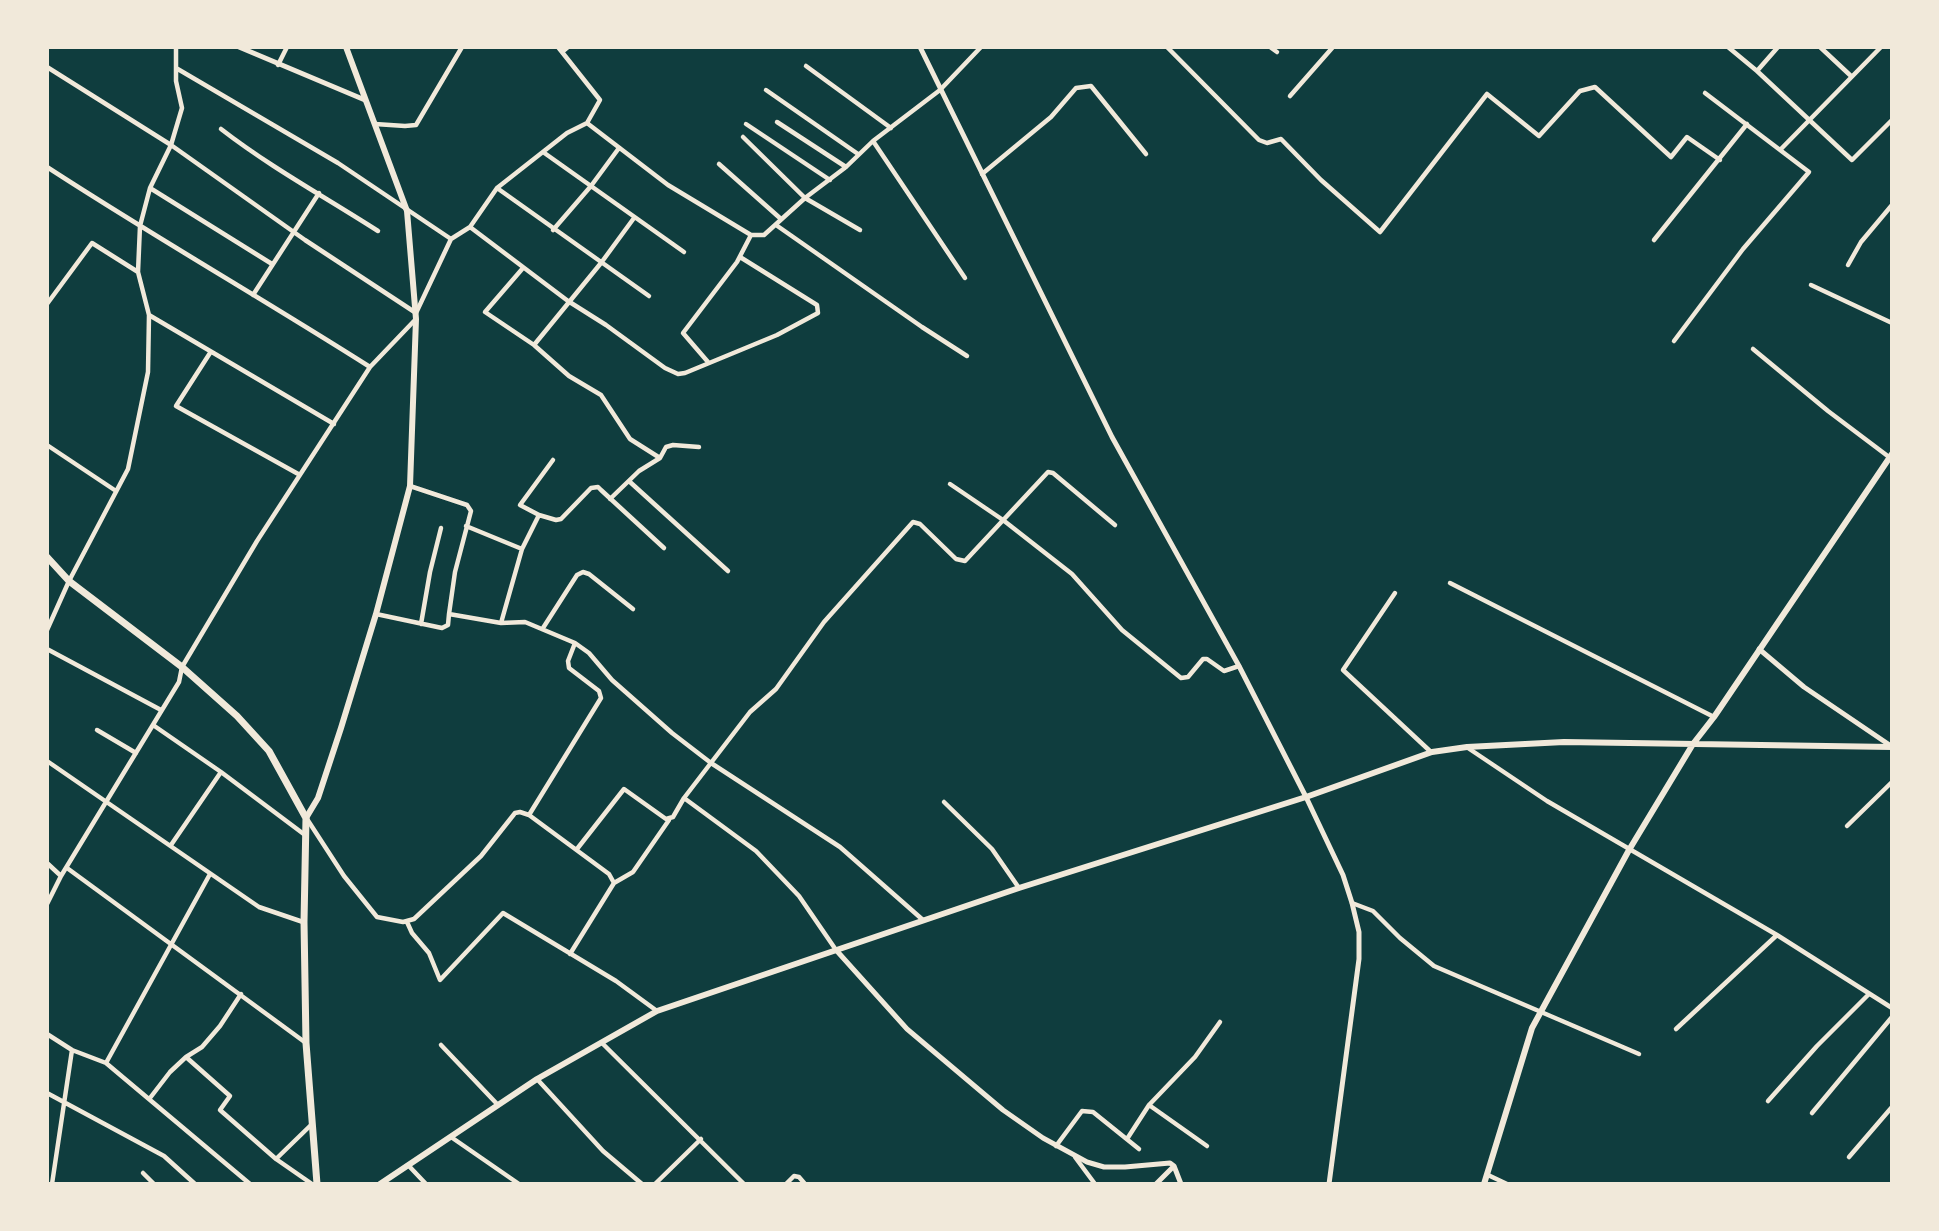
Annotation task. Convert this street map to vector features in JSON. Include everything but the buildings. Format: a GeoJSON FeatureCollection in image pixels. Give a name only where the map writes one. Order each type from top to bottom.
{"type":"FeatureCollection","features":[{"type":"Feature","properties":{"kind":"highway"},"geometry":{"type":"LineString","coordinates":[[47,557],[69,581],[181,667],[237,716],[269,751],[306,818],[306,1043],[316,1159],[314,1184]]}},
{"type":"Feature","properties":{"kind":"main road"},"geometry":{"type":"LineString","coordinates":[[306,818],[318,798],[376,614],[410,486],[416,316],[407,211],[346,47]]}},
{"type":"Feature","properties":{"kind":"main road"},"geometry":{"type":"LineString","coordinates":[[1485,1184],[1532,1028],[1629,850],[1693,744],[1714,718],[1891,456]]}},
{"type":"Feature","properties":{"kind":"main road"},"geometry":{"type":"LineString","coordinates":[[380,1184],[537,1079],[657,1011],[1019,888],[1306,797],[1432,752],[1467,747],[1564,742],[1892,747]]}},
{"type":"Feature","properties":{"kind":"street"},"geometry":{"type":"LineString","coordinates":[[47,630],[69,581],[128,468],[148,372],[149,315],[138,272],[140,226],[150,188],[171,145],[182,108],[176,81],[176,47]]}},
{"type":"Feature","properties":{"kind":"street"},"geometry":{"type":"LineString","coordinates":[[239,47],[365,100]]}},
{"type":"Feature","properties":{"kind":"street"},"geometry":{"type":"LineString","coordinates":[[278,65],[288,47]]}},
{"type":"Feature","properties":{"kind":"street"},"geometry":{"type":"LineString","coordinates":[[374,123],[416,125],[462,47]]}},
{"type":"Feature","properties":{"kind":"street"},"geometry":{"type":"LineString","coordinates":[[47,904],[61,876],[179,682],[181,667],[257,541],[370,367],[416,316],[451,239],[470,227],[497,188],[567,134],[587,123],[600,100],[560,50],[568,47]]}},
{"type":"Feature","properties":{"kind":"street"},"geometry":{"type":"LineString","coordinates":[[920,47],[1112,437],[1239,666],[1343,875],[1359,932],[1359,959],[1329,1184]]}},
{"type":"Feature","properties":{"kind":"street"},"geometry":{"type":"LineString","coordinates":[[587,123],[668,186],[751,235],[764,235],[873,141],[940,90],[981,47]]}},
{"type":"Feature","properties":{"kind":"street"},"geometry":{"type":"LineString","coordinates":[[1167,47],[1259,140],[1267,143],[1280,139],[1321,180],[1380,232],[1487,94],[1539,136],[1580,90],[1595,87],[1671,157],[1687,137],[1720,160]]}},
{"type":"Feature","properties":{"kind":"street"},"geometry":{"type":"LineString","coordinates":[[1270,47],[1277,52]]}},
{"type":"Feature","properties":{"kind":"street"},"geometry":{"type":"LineString","coordinates":[[1290,96],[1333,47]]}},
{"type":"Feature","properties":{"kind":"street"},"geometry":{"type":"LineString","coordinates":[[1728,47],[1852,160],[1892,120]]}},
{"type":"Feature","properties":{"kind":"street"},"geometry":{"type":"LineString","coordinates":[[1757,71],[1778,47]]}},
{"type":"Feature","properties":{"kind":"street"},"geometry":{"type":"LineString","coordinates":[[1820,47],[1851,76]]}},
{"type":"Feature","properties":{"kind":"street"},"geometry":{"type":"LineString","coordinates":[[1781,149],[1881,47]]}},
{"type":"Feature","properties":{"kind":"street"},"geometry":{"type":"LineString","coordinates":[[47,66],[171,145],[416,316]]}},
{"type":"Feature","properties":{"kind":"street"},"geometry":{"type":"LineString","coordinates":[[806,66],[891,128]]}},
{"type":"Feature","properties":{"kind":"street"},"geometry":{"type":"LineString","coordinates":[[176,68],[338,163],[451,239]]}},
{"type":"Feature","properties":{"kind":"street"},"geometry":{"type":"LineString","coordinates":[[981,175],[1051,117],[1076,88],[1091,86],[1146,154]]}},
{"type":"Feature","properties":{"kind":"street"},"geometry":{"type":"LineString","coordinates":[[766,90],[858,155]]}},
{"type":"Feature","properties":{"kind":"street"},"geometry":{"type":"LineString","coordinates":[[1674,341],[1743,249],[1809,172],[1704,93]]}},
{"type":"Feature","properties":{"kind":"street"},"geometry":{"type":"LineString","coordinates":[[777,122],[846,167]]}},
{"type":"Feature","properties":{"kind":"street"},"geometry":{"type":"LineString","coordinates":[[746,124],[830,180]]}},
{"type":"Feature","properties":{"kind":"street"},"geometry":{"type":"LineString","coordinates":[[1654,240],[1747,124]]}},
{"type":"Feature","properties":{"kind":"street"},"geometry":{"type":"LineString","coordinates":[[220,129],[258,157],[320,193],[377,231]]}},
{"type":"Feature","properties":{"kind":"street"},"geometry":{"type":"LineString","coordinates":[[743,137],[805,198],[860,230]]}},
{"type":"Feature","properties":{"kind":"street"},"geometry":{"type":"LineString","coordinates":[[873,141],[965,278]]}},
{"type":"Feature","properties":{"kind":"street"},"geometry":{"type":"LineString","coordinates":[[553,230],[619,148]]}},
{"type":"Feature","properties":{"kind":"street"},"geometry":{"type":"LineString","coordinates":[[543,152],[684,252]]}},
{"type":"Feature","properties":{"kind":"street"},"geometry":{"type":"LineString","coordinates":[[719,163],[781,219]]}},
{"type":"Feature","properties":{"kind":"street"},"geometry":{"type":"LineString","coordinates":[[47,167],[370,367]]}},
{"type":"Feature","properties":{"kind":"street"},"geometry":{"type":"LineString","coordinates":[[150,188],[272,264]]}},
{"type":"Feature","properties":{"kind":"street"},"geometry":{"type":"LineString","coordinates":[[497,188],[649,296]]}},
{"type":"Feature","properties":{"kind":"street"},"geometry":{"type":"LineString","coordinates":[[253,295],[320,193]]}},
{"type":"Feature","properties":{"kind":"street"},"geometry":{"type":"LineString","coordinates":[[1848,265],[1861,242],[1892,205]]}},
{"type":"Feature","properties":{"kind":"street"},"geometry":{"type":"LineString","coordinates":[[534,345],[634,218]]}},
{"type":"Feature","properties":{"kind":"street"},"geometry":{"type":"LineString","coordinates":[[776,225],[967,356]]}},
{"type":"Feature","properties":{"kind":"street"},"geometry":{"type":"LineString","coordinates":[[470,227],[568,301],[665,368],[678,374],[777,335],[819,310],[817,305],[740,257]]}},
{"type":"Feature","properties":{"kind":"street"},"geometry":{"type":"LineString","coordinates":[[708,362],[683,333],[740,257],[751,235]]}},
{"type":"Feature","properties":{"kind":"street"},"geometry":{"type":"LineString","coordinates":[[47,304],[92,243],[138,272]]}},
{"type":"Feature","properties":{"kind":"street"},"geometry":{"type":"LineString","coordinates":[[523,268],[485,312],[534,345],[569,376],[601,395],[630,439],[660,458]]}},
{"type":"Feature","properties":{"kind":"street"},"geometry":{"type":"LineString","coordinates":[[1811,285],[1892,323]]}},
{"type":"Feature","properties":{"kind":"street"},"geometry":{"type":"LineString","coordinates":[[149,315],[334,424]]}},
{"type":"Feature","properties":{"kind":"street"},"geometry":{"type":"LineString","coordinates":[[1753,349],[1828,411],[1891,456]]}},
{"type":"Feature","properties":{"kind":"street"},"geometry":{"type":"LineString","coordinates":[[210,353],[176,406],[300,475]]}},
{"type":"Feature","properties":{"kind":"street"},"geometry":{"type":"LineString","coordinates":[[47,445],[116,491]]}},
{"type":"Feature","properties":{"kind":"street"},"geometry":{"type":"LineString","coordinates":[[611,499],[639,471],[660,458],[666,447],[699,447]]}},
{"type":"Feature","properties":{"kind":"street"},"geometry":{"type":"LineString","coordinates":[[553,460],[520,505],[539,515],[561,519],[598,487],[664,548]]}},
{"type":"Feature","properties":{"kind":"street"},"geometry":{"type":"LineString","coordinates":[[570,954],[614,883],[633,872],[684,798],[750,712],[776,689],[824,622],[913,522],[920,524],[956,559],[963,562],[1048,472],[1115,525]]}},
{"type":"Feature","properties":{"kind":"street"},"geometry":{"type":"LineString","coordinates":[[630,482],[728,571]]}},
{"type":"Feature","properties":{"kind":"street"},"geometry":{"type":"LineString","coordinates":[[950,484],[1003,520],[1072,574],[1122,630],[1181,678],[1188,677],[1203,659],[1224,671],[1239,666]]}},
{"type":"Feature","properties":{"kind":"street"},"geometry":{"type":"LineString","coordinates":[[376,614],[444,628],[449,623],[455,572],[471,511],[467,505],[410,486]]}},
{"type":"Feature","properties":{"kind":"street"},"geometry":{"type":"LineString","coordinates":[[501,623],[522,549],[539,515]]}},
{"type":"Feature","properties":{"kind":"street"},"geometry":{"type":"LineString","coordinates":[[466,526],[522,549]]}},
{"type":"Feature","properties":{"kind":"street"},"geometry":{"type":"LineString","coordinates":[[421,624],[441,528]]}},
{"type":"Feature","properties":{"kind":"street"},"geometry":{"type":"LineString","coordinates":[[543,628],[577,575],[583,572],[632,609]]}},
{"type":"Feature","properties":{"kind":"street"},"geometry":{"type":"LineString","coordinates":[[1450,583],[1714,718]]}},
{"type":"Feature","properties":{"kind":"street"},"geometry":{"type":"LineString","coordinates":[[1395,593],[1343,670],[1432,752]]}},
{"type":"Feature","properties":{"kind":"street"},"geometry":{"type":"LineString","coordinates":[[449,614],[501,623],[525,622],[575,643],[589,653],[612,680],[710,763],[840,847],[923,920]]}},
{"type":"Feature","properties":{"kind":"street"},"geometry":{"type":"LineString","coordinates":[[529,815],[601,698],[599,691],[569,668],[568,661],[575,643]]}},
{"type":"Feature","properties":{"kind":"street"},"geometry":{"type":"LineString","coordinates":[[47,649],[161,710]]}},
{"type":"Feature","properties":{"kind":"street"},"geometry":{"type":"LineString","coordinates":[[1759,649],[1804,687],[1892,747]]}},
{"type":"Feature","properties":{"kind":"street"},"geometry":{"type":"LineString","coordinates":[[153,725],[305,835]]}},
{"type":"Feature","properties":{"kind":"street"},"geometry":{"type":"LineString","coordinates":[[97,730],[136,753]]}},
{"type":"Feature","properties":{"kind":"street"},"geometry":{"type":"LineString","coordinates":[[1467,747],[1546,802],[1777,935],[1892,1008]]}},
{"type":"Feature","properties":{"kind":"street"},"geometry":{"type":"LineString","coordinates":[[47,761],[260,906],[304,922]]}},
{"type":"Feature","properties":{"kind":"street"},"geometry":{"type":"LineString","coordinates":[[171,845],[220,772]]}},
{"type":"Feature","properties":{"kind":"street"},"geometry":{"type":"LineString","coordinates":[[1847,826],[1892,782]]}},
{"type":"Feature","properties":{"kind":"street"},"geometry":{"type":"LineString","coordinates":[[577,849],[624,789],[670,819]]}},
{"type":"Feature","properties":{"kind":"street"},"geometry":{"type":"LineString","coordinates":[[684,798],[756,851],[799,896],[836,950],[907,1029],[1003,1110],[1056,1146],[1104,1167],[1170,1163],[1174,1166],[1181,1184]]}},
{"type":"Feature","properties":{"kind":"street"},"geometry":{"type":"LineString","coordinates":[[944,803],[992,849],[1019,888]]}},
{"type":"Feature","properties":{"kind":"street"},"geometry":{"type":"LineString","coordinates":[[306,818],[344,876],[374,914],[384,920],[407,922],[414,919],[481,856],[515,813],[520,812],[529,815],[577,849],[609,874],[614,883]]}},
{"type":"Feature","properties":{"kind":"street"},"geometry":{"type":"LineString","coordinates":[[47,863],[61,876]]}},
{"type":"Feature","properties":{"kind":"street"},"geometry":{"type":"LineString","coordinates":[[67,868],[306,1043]]}},
{"type":"Feature","properties":{"kind":"street"},"geometry":{"type":"LineString","coordinates":[[106,1063],[210,874]]}},
{"type":"Feature","properties":{"kind":"street"},"geometry":{"type":"LineString","coordinates":[[1352,903],[1373,912],[1400,939],[1434,966],[1639,1054]]}},
{"type":"Feature","properties":{"kind":"street"},"geometry":{"type":"LineString","coordinates":[[407,922],[412,933],[429,953],[440,980],[503,913],[616,981],[657,1011]]}},
{"type":"Feature","properties":{"kind":"street"},"geometry":{"type":"LineString","coordinates":[[1676,1028],[1777,935]]}},
{"type":"Feature","properties":{"kind":"street"},"geometry":{"type":"LineString","coordinates":[[150,1098],[170,1072],[201,1047],[220,1026],[241,994]]}},
{"type":"Feature","properties":{"kind":"street"},"geometry":{"type":"LineString","coordinates":[[1768,1101],[1817,1046],[1869,994]]}},
{"type":"Feature","properties":{"kind":"street"},"geometry":{"type":"LineString","coordinates":[[1812,1113],[1892,1017]]}},
{"type":"Feature","properties":{"kind":"street"},"geometry":{"type":"LineString","coordinates":[[1127,1139],[1149,1105],[1195,1057],[1220,1022]]}},
{"type":"Feature","properties":{"kind":"street"},"geometry":{"type":"LineString","coordinates":[[47,1034],[72,1050],[106,1063],[250,1184]]}},
{"type":"Feature","properties":{"kind":"street"},"geometry":{"type":"LineString","coordinates":[[602,1043],[744,1184]]}},
{"type":"Feature","properties":{"kind":"street"},"geometry":{"type":"LineString","coordinates":[[441,1045],[499,1106]]}},
{"type":"Feature","properties":{"kind":"street"},"geometry":{"type":"LineString","coordinates":[[52,1184],[72,1050]]}},
{"type":"Feature","properties":{"kind":"street"},"geometry":{"type":"LineString","coordinates":[[186,1057],[230,1097],[220,1110],[276,1159],[314,1184]]}},
{"type":"Feature","properties":{"kind":"street"},"geometry":{"type":"LineString","coordinates":[[537,1079],[603,1151],[642,1184]]}},
{"type":"Feature","properties":{"kind":"street"},"geometry":{"type":"LineString","coordinates":[[47,1093],[65,1100],[164,1156],[195,1184]]}},
{"type":"Feature","properties":{"kind":"street"},"geometry":{"type":"LineString","coordinates":[[1149,1105],[1207,1146]]}},
{"type":"Feature","properties":{"kind":"street"},"geometry":{"type":"LineString","coordinates":[[1849,1157],[1892,1107]]}},
{"type":"Feature","properties":{"kind":"street"},"geometry":{"type":"LineString","coordinates":[[1056,1146],[1084,1110],[1093,1112],[1139,1149]]}},
{"type":"Feature","properties":{"kind":"street"},"geometry":{"type":"LineString","coordinates":[[276,1159],[311,1125]]}},
{"type":"Feature","properties":{"kind":"street"},"geometry":{"type":"LineString","coordinates":[[451,1136],[519,1184]]}},
{"type":"Feature","properties":{"kind":"street"},"geometry":{"type":"LineString","coordinates":[[655,1184],[701,1139]]}},
{"type":"Feature","properties":{"kind":"street"},"geometry":{"type":"LineString","coordinates":[[1075,1156],[1095,1184]]}},
{"type":"Feature","properties":{"kind":"street"},"geometry":{"type":"LineString","coordinates":[[407,1164],[426,1184]]}},
{"type":"Feature","properties":{"kind":"street"},"geometry":{"type":"LineString","coordinates":[[1156,1184],[1174,1166]]}},
{"type":"Feature","properties":{"kind":"street"},"geometry":{"type":"LineString","coordinates":[[143,1173],[154,1184]]}},
{"type":"Feature","properties":{"kind":"street"},"geometry":{"type":"LineString","coordinates":[[1488,1175],[1507,1184]]}},
{"type":"Feature","properties":{"kind":"street"},"geometry":{"type":"LineString","coordinates":[[786,1184],[794,1176],[799,1177],[805,1184]]}}]}
